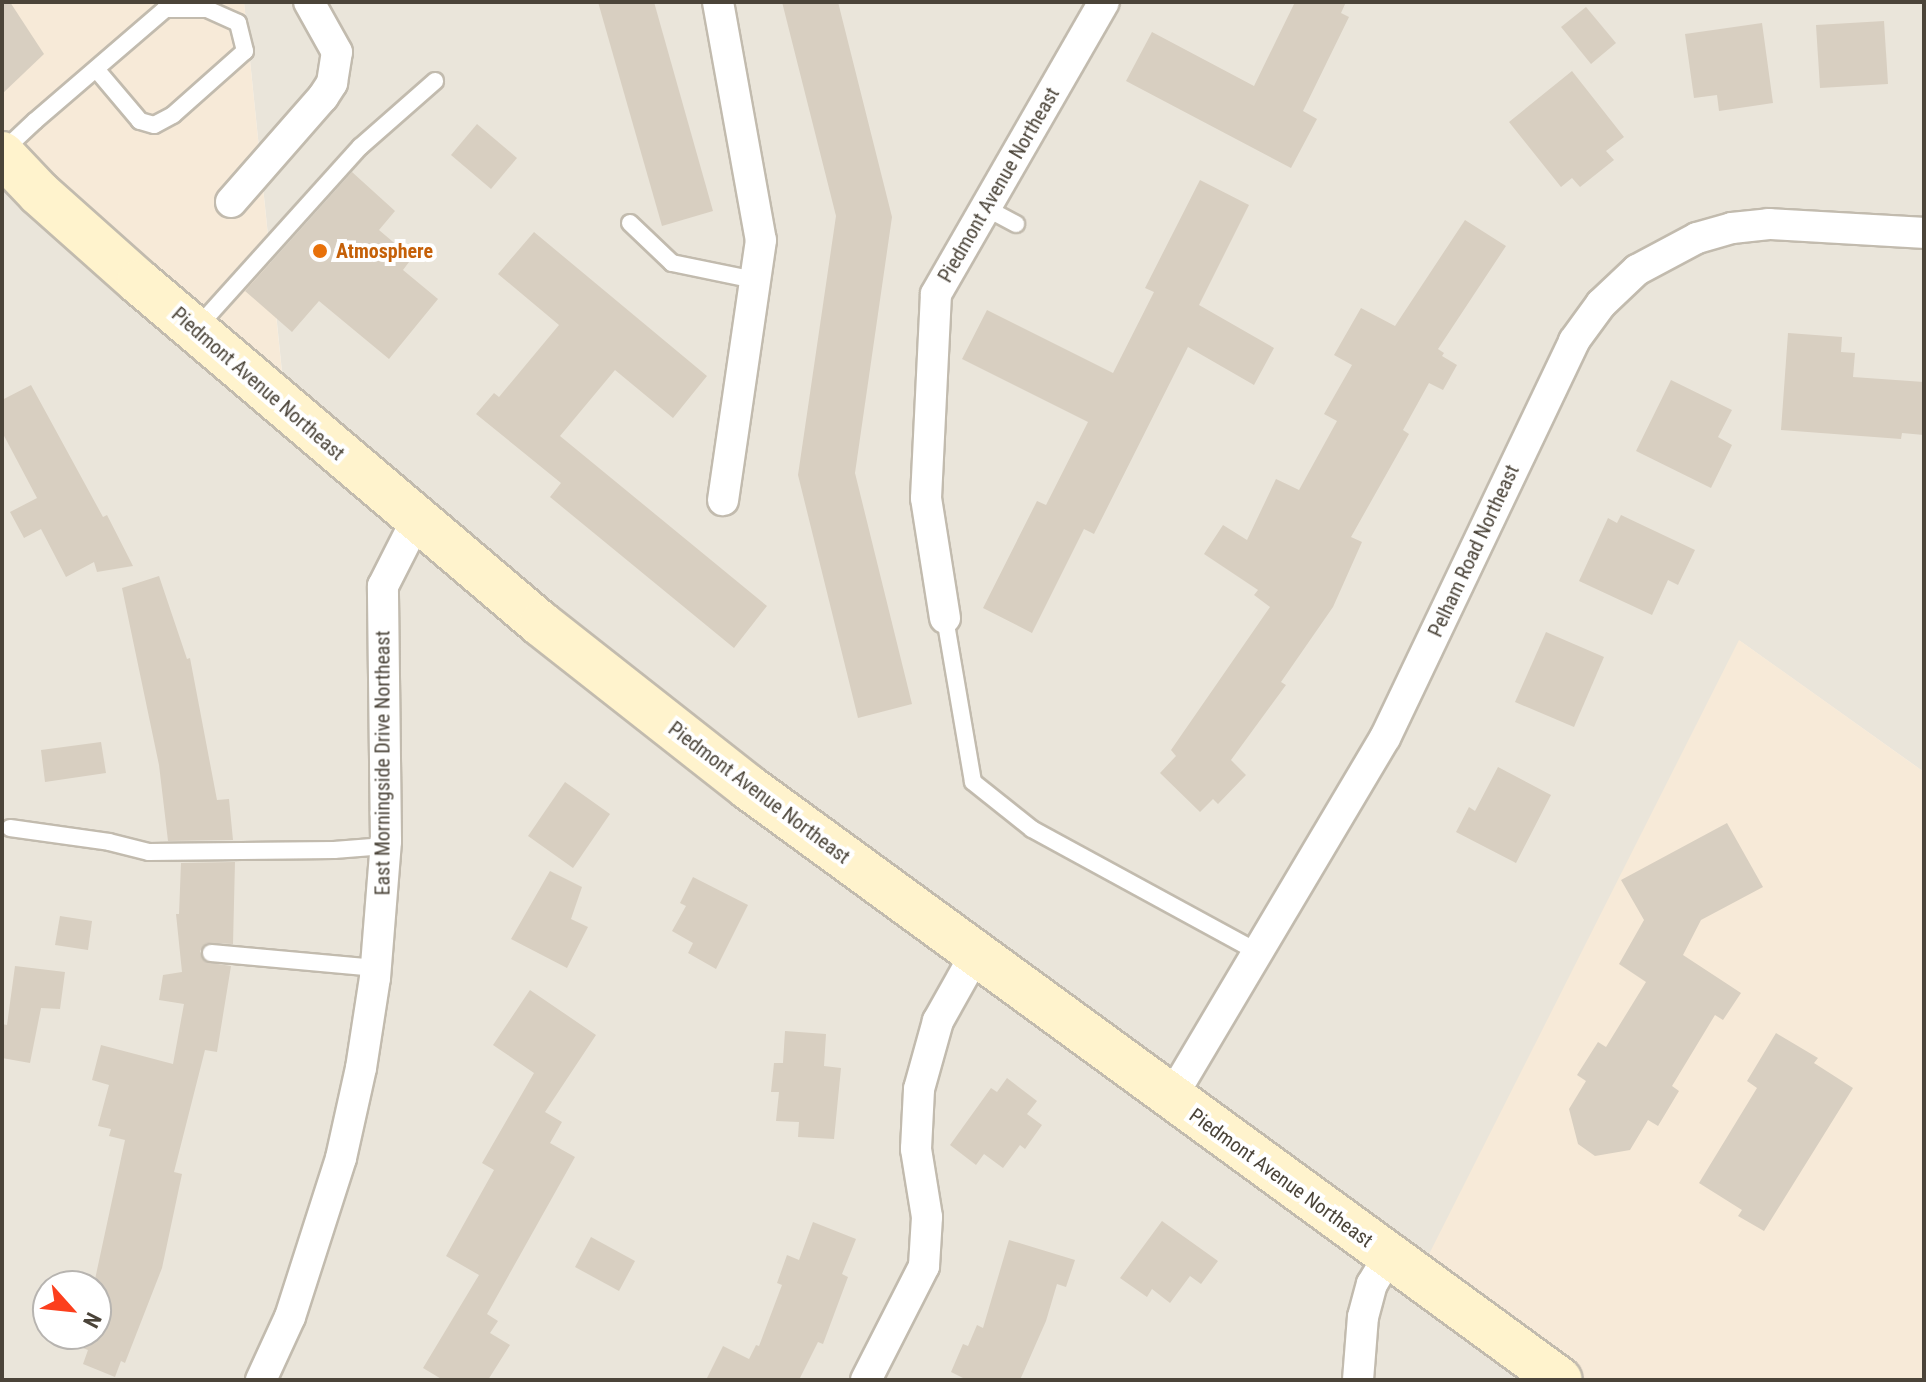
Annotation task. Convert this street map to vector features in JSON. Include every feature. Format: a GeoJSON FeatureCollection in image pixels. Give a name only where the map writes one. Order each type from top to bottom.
{"type":"FeatureCollection","features":[{"type":"Feature","properties":{"kind":"main road","name":"Piedmont Avenue Northeast"},"geometry":{"type":"LineString","coordinates":[[2,153],[39,193],[416,521],[735,777],[1560,1380]]}},
{"type":"Feature","properties":{"kind":"street"},"geometry":{"type":"LineString","coordinates":[[231,202],[332,83],[337,52],[309,2]]}},
{"type":"Feature","properties":{"kind":"street"},"geometry":{"type":"LineString","coordinates":[[718,2],[761,240],[723,500]]}},
{"type":"Feature","properties":{"kind":"street","name":"Piedmont Avenue Northeast"},"geometry":{"type":"LineString","coordinates":[[945,618],[926,498],[936,294],[1104,2]]}},
{"type":"Feature","properties":{"kind":"street","name":"Pelham Road Northeast"},"geometry":{"type":"LineString","coordinates":[[1171,1098],[1385,738],[1574,341],[1601,304],[1637,270],[1697,238],[1732,228],[1769,224],[1924,233]]}},
{"type":"Feature","properties":{"kind":"street","name":"East Morningside Drive Northeast"},"geometry":{"type":"LineString","coordinates":[[261,1380],[290,1317],[341,1158],[361,1068],[376,968],[385,846],[387,723],[383,586],[416,521]]}},
{"type":"Feature","properties":{"kind":"street"},"geometry":{"type":"LineString","coordinates":[[866,1380],[924,1266],[927,1217],[916,1149],[919,1089],[938,1021],[975,955]]}},
{"type":"Feature","properties":{"kind":"street"},"geometry":{"type":"LineString","coordinates":[[1358,1380],[1363,1317],[1372,1284],[1389,1256]]}},
{"type":"Feature","properties":{"kind":"lane"},"geometry":{"type":"LineString","coordinates":[[2,153],[96,69],[165,9],[207,9],[238,23],[245,51],[173,115],[154,125],[140,121],[96,69]]}},
{"type":"Feature","properties":{"kind":"lane"},"geometry":{"type":"LineString","coordinates":[[195,330],[360,147],[435,81]]}},
{"type":"Feature","properties":{"kind":"lane"},"geometry":{"type":"LineString","coordinates":[[986,208],[1016,224]]}},
{"type":"Feature","properties":{"kind":"lane"},"geometry":{"type":"LineString","coordinates":[[630,223],[672,263],[755,280]]}},
{"type":"Feature","properties":{"kind":"lane"},"geometry":{"type":"LineString","coordinates":[[945,618],[973,782],[1032,829],[1258,952]]}},
{"type":"Feature","properties":{"kind":"lane"},"geometry":{"type":"LineString","coordinates":[[10,828],[109,842],[149,852],[334,850],[385,846]]}},
{"type":"Feature","properties":{"kind":"lane"},"geometry":{"type":"LineString","coordinates":[[211,953],[376,968]]}},
{"type":"Feature","properties":{"kind":"shaded area"},"geometry":{"type":"Polygon","coordinates":[[[2,2],[244,2],[286,412],[2,149],[2,2]]]}},
{"type":"Feature","properties":{"kind":"shaded area"},"geometry":{"type":"Polygon","coordinates":[[[244,2],[1924,2],[1924,772],[1740,641],[1551,1380],[2,1380],[2,149],[286,410],[244,2]]]}},
{"type":"Feature","properties":{"kind":"shaded area"},"geometry":{"type":"Polygon","coordinates":[[[1739,640],[1924,772],[1924,1380],[1551,1380],[1416,1280],[1739,640]]]}},
{"type":"Feature","properties":{"kind":"building"},"geometry":{"type":"Polygon","coordinates":[[[2,2],[10,2],[44,54],[2,94],[2,2]]]}},
{"type":"Feature","properties":{"kind":"building"},"geometry":{"type":"Polygon","coordinates":[[[598,2],[654,2],[713,211],[662,226],[598,2]]]}},
{"type":"Feature","properties":{"kind":"building"},"geometry":{"type":"Polygon","coordinates":[[[782,2],[838,2],[892,217],[855,473],[912,704],[858,718],[798,475],[836,216],[782,2]]]}},
{"type":"Feature","properties":{"kind":"building"},"geometry":{"type":"Polygon","coordinates":[[[1295,2],[1346,2],[1341,13],[1349,17],[1303,111],[1317,119],[1291,168],[1126,81],[1152,32],[1254,86],[1295,2]]]}},
{"type":"Feature","properties":{"kind":"building"},"geometry":{"type":"Polygon","coordinates":[[[1586,7],[1616,43],[1591,64],[1561,27],[1586,7]]]}},
{"type":"Feature","properties":{"kind":"building"},"geometry":{"type":"Polygon","coordinates":[[[1884,21],[1888,84],[1820,88],[1816,25],[1884,21]]]}},
{"type":"Feature","properties":{"kind":"building"},"geometry":{"type":"Polygon","coordinates":[[[1762,23],[1773,103],[1719,111],[1717,95],[1694,98],[1685,34],[1762,23]]]}},
{"type":"Feature","properties":{"kind":"building"},"geometry":{"type":"Polygon","coordinates":[[[1572,71],[1624,137],[1606,151],[1614,160],[1580,187],[1572,178],[1561,187],[1509,122],[1572,71]]]}},
{"type":"Feature","properties":{"kind":"building"},"geometry":{"type":"Polygon","coordinates":[[[477,124],[517,158],[491,189],[451,155],[477,124]]]}},
{"type":"Feature","properties":{"kind":"building"},"geometry":{"type":"Polygon","coordinates":[[[352,172],[395,211],[379,230],[412,258],[403,270],[438,299],[389,359],[319,301],[292,332],[245,291],[352,172]]]}},
{"type":"Feature","properties":{"kind":"building"},"geometry":{"type":"Polygon","coordinates":[[[1200,180],[1249,205],[1199,305],[1274,348],[1254,385],[1188,347],[1094,534],[1084,529],[1032,633],[983,608],[1037,501],[1046,505],[1088,422],[962,359],[987,310],[1113,373],[1154,292],[1145,288],[1200,180]]]}},
{"type":"Feature","properties":{"kind":"building"},"geometry":{"type":"Polygon","coordinates":[[[1465,220],[1506,246],[1438,349],[1444,353],[1442,356],[1457,365],[1443,390],[1429,383],[1403,430],[1409,434],[1351,537],[1362,542],[1333,607],[1281,682],[1286,685],[1231,760],[1246,775],[1218,804],[1213,799],[1200,812],[1160,773],[1176,756],[1171,750],[1270,607],[1254,595],[1258,590],[1204,554],[1223,525],[1247,540],[1276,479],[1299,490],[1337,421],[1324,414],[1352,365],[1334,355],[1361,308],[1395,326],[1465,220]]]}},
{"type":"Feature","properties":{"kind":"building"},"geometry":{"type":"Polygon","coordinates":[[[534,232],[707,376],[673,418],[615,370],[560,436],[767,606],[734,648],[550,497],[561,483],[476,414],[494,393],[499,397],[559,325],[498,274],[534,232]]]}},
{"type":"Feature","properties":{"kind":"building"},"geometry":{"type":"Polygon","coordinates":[[[1788,333],[1842,337],[1841,352],[1855,353],[1853,377],[1924,382],[1924,435],[1902,433],[1901,439],[1781,430],[1788,333]]]}},
{"type":"Feature","properties":{"kind":"building"},"geometry":{"type":"Polygon","coordinates":[[[1671,380],[1732,410],[1718,437],[1732,445],[1711,488],[1636,451],[1671,380]]]}},
{"type":"Feature","properties":{"kind":"building"},"geometry":{"type":"Polygon","coordinates":[[[31,385],[133,566],[97,572],[94,562],[66,577],[41,529],[24,538],[10,512],[37,498],[2,432],[2,400],[31,385]]]}},
{"type":"Feature","properties":{"kind":"building"},"geometry":{"type":"Polygon","coordinates":[[[1621,515],[1695,550],[1678,585],[1668,580],[1652,615],[1579,581],[1608,518],[1617,523],[1621,515]]]}},
{"type":"Feature","properties":{"kind":"building"},"geometry":{"type":"Polygon","coordinates":[[[159,576],[187,659],[190,658],[217,800],[229,799],[233,840],[168,841],[159,765],[122,588],[159,576]]]}},
{"type":"Feature","properties":{"kind":"building"},"geometry":{"type":"Polygon","coordinates":[[[1546,632],[1604,657],[1574,727],[1515,702],[1546,632]]]}},
{"type":"Feature","properties":{"kind":"building"},"geometry":{"type":"Polygon","coordinates":[[[101,742],[106,773],[45,782],[41,750],[101,742]]]}},
{"type":"Feature","properties":{"kind":"building"},"geometry":{"type":"Polygon","coordinates":[[[1498,767],[1551,795],[1516,863],[1456,832],[1469,807],[1475,811],[1498,767]]]}},
{"type":"Feature","properties":{"kind":"building"},"geometry":{"type":"Polygon","coordinates":[[[565,782],[610,814],[573,868],[528,836],[565,782]]]}},
{"type":"Feature","properties":{"kind":"building"},"geometry":{"type":"Polygon","coordinates":[[[1727,823],[1763,887],[1701,920],[1683,955],[1741,993],[1723,1020],[1715,1015],[1672,1086],[1679,1091],[1658,1126],[1648,1120],[1630,1150],[1595,1156],[1578,1144],[1569,1109],[1586,1081],[1577,1075],[1598,1042],[1606,1047],[1646,982],[1619,964],[1644,920],[1621,880],[1727,823]]]}},
{"type":"Feature","properties":{"kind":"building"},"geometry":{"type":"Polygon","coordinates":[[[235,862],[233,944],[207,943],[200,951],[205,962],[231,966],[217,1052],[205,1050],[174,1172],[182,1174],[162,1268],[125,1363],[121,1361],[115,1377],[83,1364],[88,1350],[112,1350],[112,1270],[97,1270],[125,1140],[109,1136],[111,1129],[98,1126],[109,1085],[92,1080],[101,1045],[173,1064],[184,1004],[159,1000],[163,975],[182,972],[176,914],[179,914],[181,863],[235,862]]]}},
{"type":"Feature","properties":{"kind":"building"},"geometry":{"type":"Polygon","coordinates":[[[550,871],[582,887],[571,919],[588,927],[567,968],[511,939],[550,871]]]}},
{"type":"Feature","properties":{"kind":"building"},"geometry":{"type":"Polygon","coordinates":[[[693,877],[748,905],[716,969],[688,953],[693,943],[672,931],[686,906],[680,903],[693,877]]]}},
{"type":"Feature","properties":{"kind":"building"},"geometry":{"type":"Polygon","coordinates":[[[60,916],[92,921],[88,950],[55,945],[60,916]]]}},
{"type":"Feature","properties":{"kind":"building"},"geometry":{"type":"Polygon","coordinates":[[[15,966],[65,972],[60,1009],[41,1008],[30,1063],[2,1058],[2,1024],[7,1025],[15,966]]]}},
{"type":"Feature","properties":{"kind":"building"},"geometry":{"type":"Polygon","coordinates":[[[530,990],[596,1035],[545,1112],[562,1122],[550,1143],[575,1157],[487,1314],[498,1321],[490,1333],[510,1345],[488,1380],[443,1380],[423,1368],[479,1275],[446,1256],[494,1170],[482,1163],[534,1073],[493,1045],[530,990]]]}},
{"type":"Feature","properties":{"kind":"building"},"geometry":{"type":"Polygon","coordinates":[[[785,1031],[826,1034],[824,1066],[841,1068],[834,1139],[798,1137],[799,1122],[776,1121],[779,1092],[771,1092],[774,1063],[783,1063],[785,1031]]]}},
{"type":"Feature","properties":{"kind":"building"},"geometry":{"type":"Polygon","coordinates":[[[1776,1033],[1818,1058],[1814,1063],[1853,1088],[1764,1231],[1738,1216],[1742,1210],[1699,1183],[1757,1088],[1747,1081],[1776,1033]]]}},
{"type":"Feature","properties":{"kind":"building"},"geometry":{"type":"Polygon","coordinates":[[[1007,1078],[1037,1101],[1027,1114],[1042,1125],[1025,1149],[1020,1145],[1003,1168],[984,1154],[976,1165],[950,1145],[991,1088],[997,1092],[1007,1078]]]}},
{"type":"Feature","properties":{"kind":"building"},"geometry":{"type":"Polygon","coordinates":[[[1162,1221],[1218,1261],[1201,1284],[1190,1276],[1170,1303],[1152,1289],[1147,1297],[1120,1278],[1162,1221]]]}},
{"type":"Feature","properties":{"kind":"building"},"geometry":{"type":"Polygon","coordinates":[[[813,1222],[856,1239],[842,1274],[848,1277],[823,1344],[818,1342],[799,1380],[706,1380],[723,1346],[749,1359],[756,1345],[759,1346],[782,1285],[777,1283],[787,1255],[799,1260],[813,1222]]]}},
{"type":"Feature","properties":{"kind":"building"},"geometry":{"type":"Polygon","coordinates":[[[591,1237],[635,1261],[619,1291],[575,1267],[591,1237]]]}},
{"type":"Feature","properties":{"kind":"building"},"geometry":{"type":"Polygon","coordinates":[[[1009,1240],[1075,1260],[1066,1287],[1057,1284],[1046,1321],[1020,1380],[967,1380],[951,1372],[963,1344],[968,1346],[977,1325],[983,1328],[1009,1240]]]}},
{"type":"Feature","properties":{"kind":"place","name":"Atmosphere"},"geometry":{"type":"Point","coordinates":[320,251]}}]}
